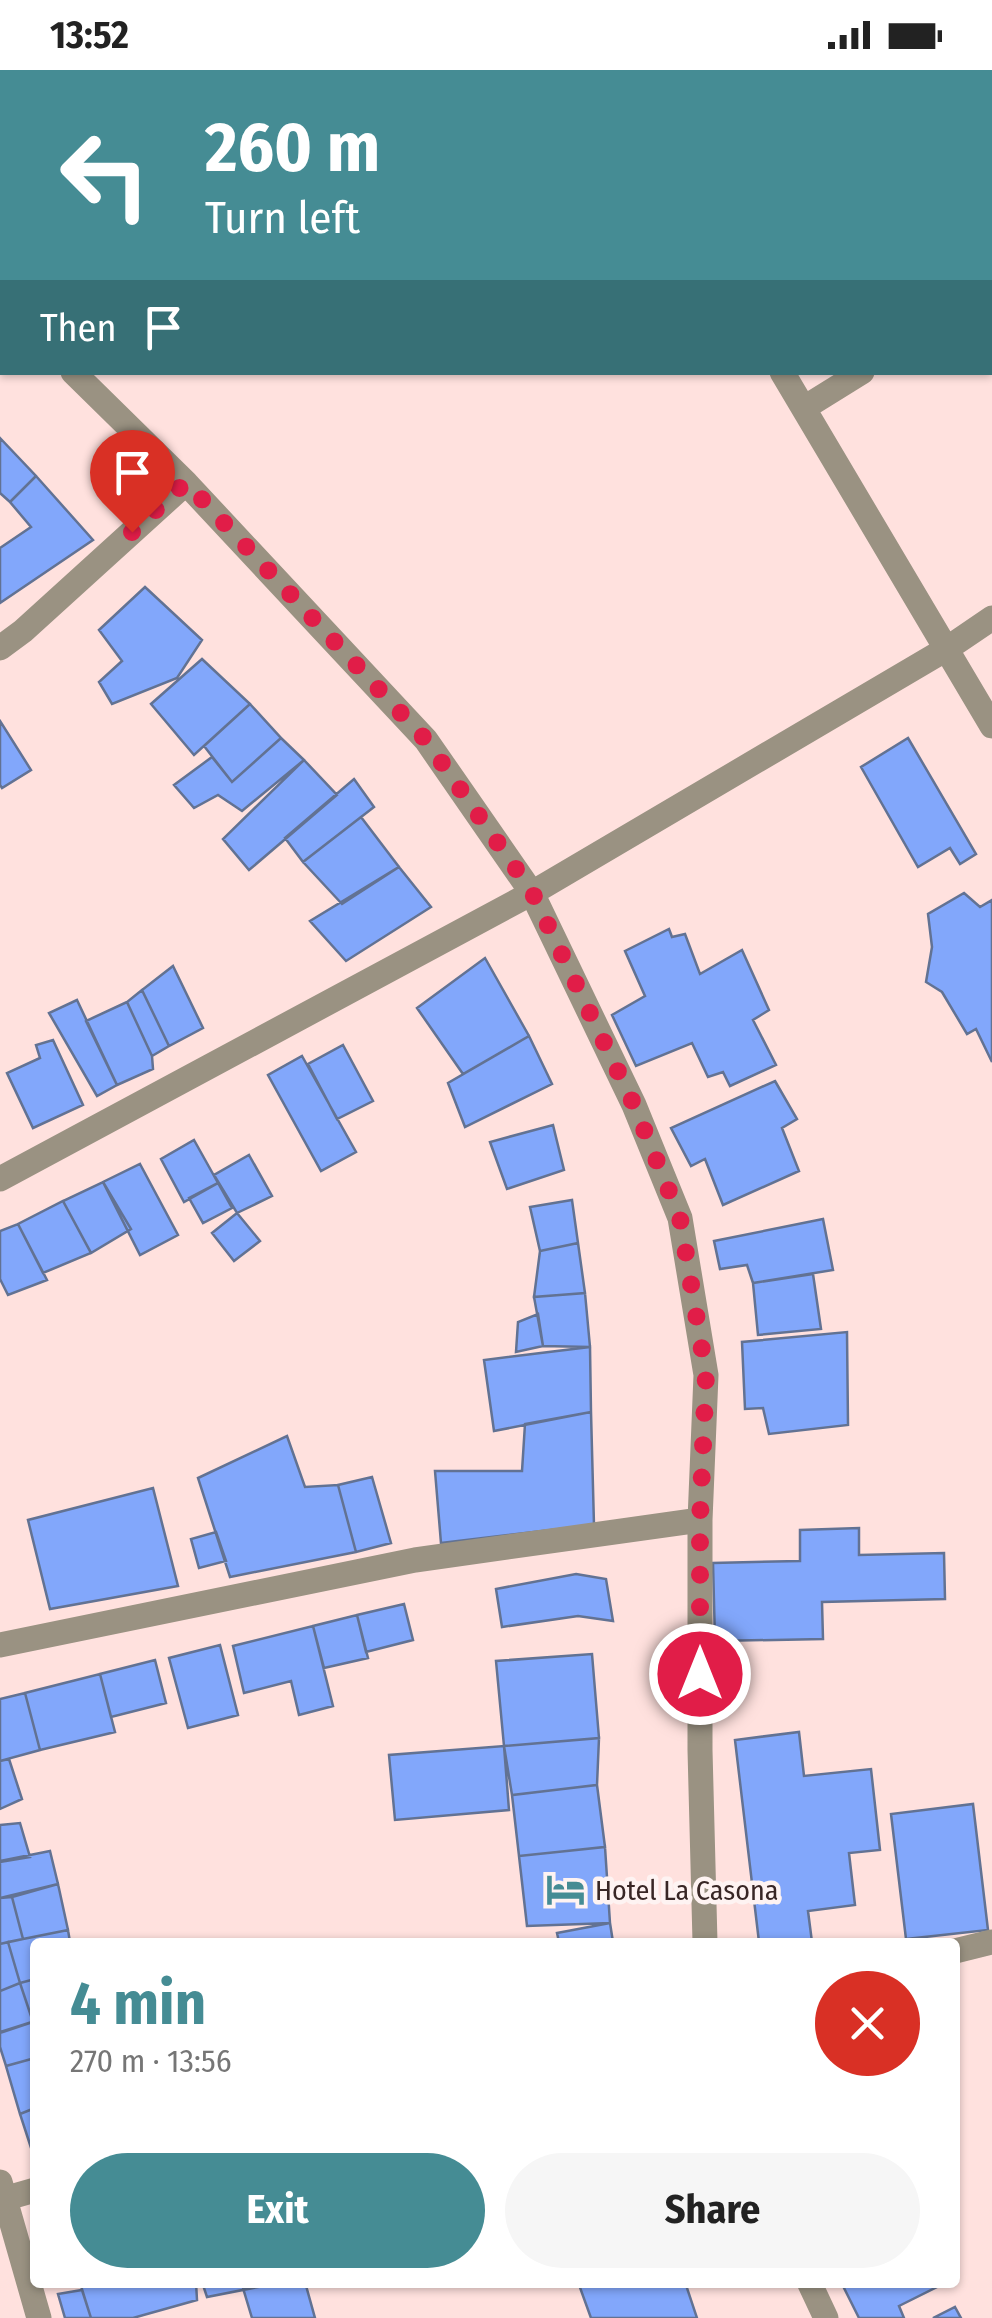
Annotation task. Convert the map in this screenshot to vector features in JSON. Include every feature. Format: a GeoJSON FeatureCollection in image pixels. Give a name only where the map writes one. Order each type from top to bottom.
{"type":"FeatureCollection","features":[{"type":"Feature","properties":{"kind":"street"},"geometry":{"type":"LineString","coordinates":[[76,375],[186,482],[426,740],[532,892],[634,1105],[680,1218],[706,1374],[700,1520],[705,1938]]}},
{"type":"Feature","properties":{"kind":"street"},"geometry":{"type":"LineString","coordinates":[[784,375],[992,726]]}},
{"type":"Feature","properties":{"kind":"street"},"geometry":{"type":"LineString","coordinates":[[804,408],[857,375]]}},
{"type":"Feature","properties":{"kind":"street"},"geometry":{"type":"LineString","coordinates":[[0,648],[186,482]]}},
{"type":"Feature","properties":{"kind":"street"},"geometry":{"type":"LineString","coordinates":[[0,1180],[532,892],[948,648],[992,618]]}},
{"type":"Feature","properties":{"kind":"street"},"geometry":{"type":"LineString","coordinates":[[0,1644],[415,1560],[700,1520]]}},
{"type":"Feature","properties":{"kind":"street"},"geometry":{"type":"LineString","coordinates":[[960,1950],[992,1942]]}},
{"type":"Feature","properties":{"kind":"street"},"geometry":{"type":"LineString","coordinates":[[30,2191],[1,2194],[39,2318]]}},
{"type":"Feature","properties":{"kind":"street"},"geometry":{"type":"LineString","coordinates":[[812,2288],[826,2318]]}},
{"type":"Feature","properties":{"kind":"building"},"geometry":{"type":"Polygon","coordinates":[[[0,438],[36,476],[10,502],[0,493],[0,438]]]}},
{"type":"Feature","properties":{"kind":"building"},"geometry":{"type":"Polygon","coordinates":[[[36,476],[93,540],[0,603],[0,548],[31,527],[10,502],[36,476]]]}},
{"type":"Feature","properties":{"kind":"building"},"geometry":{"type":"Polygon","coordinates":[[[145,587],[202,640],[177,678],[112,704],[99,682],[122,661],[99,630],[145,587]]]}},
{"type":"Feature","properties":{"kind":"building"},"geometry":{"type":"Polygon","coordinates":[[[202,659],[250,704],[194,755],[151,704],[202,659]]]}},
{"type":"Feature","properties":{"kind":"building"},"geometry":{"type":"Polygon","coordinates":[[[250,704],[281,738],[232,782],[204,746],[250,704]]]}},
{"type":"Feature","properties":{"kind":"building"},"geometry":{"type":"Polygon","coordinates":[[[0,721],[31,770],[2,788],[0,785],[0,721]]]}},
{"type":"Feature","properties":{"kind":"building"},"geometry":{"type":"Polygon","coordinates":[[[281,738],[304,760],[242,811],[218,795],[194,808],[174,785],[212,757],[232,782],[281,738]]]}},
{"type":"Feature","properties":{"kind":"building"},"geometry":{"type":"Polygon","coordinates":[[[908,738],[976,854],[960,864],[950,848],[918,867],[861,767],[908,738]]]}},
{"type":"Feature","properties":{"kind":"building"},"geometry":{"type":"Polygon","coordinates":[[[304,760],[337,795],[249,870],[223,839],[304,760]]]}},
{"type":"Feature","properties":{"kind":"building"},"geometry":{"type":"Polygon","coordinates":[[[354,779],[374,807],[303,862],[285,838],[354,779]]]}},
{"type":"Feature","properties":{"kind":"building"},"geometry":{"type":"Polygon","coordinates":[[[361,817],[399,867],[342,904],[303,862],[361,817]]]}},
{"type":"Feature","properties":{"kind":"building"},"geometry":{"type":"Polygon","coordinates":[[[399,867],[431,907],[346,961],[310,921],[399,867]]]}},
{"type":"Feature","properties":{"kind":"building"},"geometry":{"type":"Polygon","coordinates":[[[964,893],[980,907],[992,900],[992,1062],[976,1029],[967,1034],[942,992],[926,982],[932,947],[928,914],[964,893]]]}},
{"type":"Feature","properties":{"kind":"building"},"geometry":{"type":"Polygon","coordinates":[[[669,929],[672,937],[685,934],[700,974],[742,950],[769,1010],[753,1020],[776,1065],[730,1086],[723,1072],[708,1077],[692,1043],[636,1066],[612,1015],[645,996],[625,951],[669,929]]]}},
{"type":"Feature","properties":{"kind":"building"},"geometry":{"type":"Polygon","coordinates":[[[485,958],[529,1036],[463,1074],[417,1008],[485,958]]]}},
{"type":"Feature","properties":{"kind":"building"},"geometry":{"type":"Polygon","coordinates":[[[173,966],[203,1028],[169,1046],[142,990],[173,966]]]}},
{"type":"Feature","properties":{"kind":"building"},"geometry":{"type":"Polygon","coordinates":[[[142,990],[169,1046],[152,1056],[127,1002],[142,990]]]}},
{"type":"Feature","properties":{"kind":"building"},"geometry":{"type":"Polygon","coordinates":[[[77,1000],[117,1085],[97,1096],[49,1013],[77,1000]]]}},
{"type":"Feature","properties":{"kind":"building"},"geometry":{"type":"Polygon","coordinates":[[[127,1002],[152,1056],[153,1069],[117,1085],[86,1021],[127,1002]]]}},
{"type":"Feature","properties":{"kind":"building"},"geometry":{"type":"Polygon","coordinates":[[[529,1036],[552,1084],[465,1127],[448,1083],[529,1036]]]}},
{"type":"Feature","properties":{"kind":"building"},"geometry":{"type":"Polygon","coordinates":[[[53,1040],[83,1105],[33,1128],[7,1073],[40,1058],[36,1045],[53,1040]]]}},
{"type":"Feature","properties":{"kind":"building"},"geometry":{"type":"Polygon","coordinates":[[[343,1045],[373,1101],[337,1119],[308,1064],[343,1045]]]}},
{"type":"Feature","properties":{"kind":"building"},"geometry":{"type":"Polygon","coordinates":[[[302,1056],[356,1152],[321,1171],[268,1075],[302,1056]]]}},
{"type":"Feature","properties":{"kind":"building"},"geometry":{"type":"Polygon","coordinates":[[[775,1081],[797,1119],[782,1128],[799,1171],[723,1205],[705,1159],[691,1166],[671,1128],[775,1081]]]}},
{"type":"Feature","properties":{"kind":"building"},"geometry":{"type":"Polygon","coordinates":[[[553,1125],[564,1170],[507,1189],[490,1142],[553,1125]]]}},
{"type":"Feature","properties":{"kind":"building"},"geometry":{"type":"Polygon","coordinates":[[[194,1140],[218,1183],[184,1202],[161,1159],[194,1140]]]}},
{"type":"Feature","properties":{"kind":"building"},"geometry":{"type":"Polygon","coordinates":[[[249,1155],[272,1196],[237,1213],[214,1175],[249,1155]]]}},
{"type":"Feature","properties":{"kind":"building"},"geometry":{"type":"Polygon","coordinates":[[[140,1164],[178,1235],[140,1255],[103,1182],[140,1164]]]}},
{"type":"Feature","properties":{"kind":"building"},"geometry":{"type":"Polygon","coordinates":[[[103,1182],[131,1229],[91,1253],[63,1201],[103,1182]]]}},
{"type":"Feature","properties":{"kind":"building"},"geometry":{"type":"Polygon","coordinates":[[[218,1183],[232,1208],[203,1223],[189,1198],[218,1183]]]}},
{"type":"Feature","properties":{"kind":"building"},"geometry":{"type":"Polygon","coordinates":[[[572,1200],[578,1243],[540,1251],[530,1207],[572,1200]]]}},
{"type":"Feature","properties":{"kind":"building"},"geometry":{"type":"Polygon","coordinates":[[[63,1201],[91,1253],[43,1273],[18,1224],[63,1201]]]}},
{"type":"Feature","properties":{"kind":"building"},"geometry":{"type":"Polygon","coordinates":[[[237,1213],[260,1241],[234,1261],[212,1233],[237,1213]]]}},
{"type":"Feature","properties":{"kind":"building"},"geometry":{"type":"Polygon","coordinates":[[[823,1219],[833,1270],[753,1283],[747,1265],[720,1269],[714,1241],[823,1219]]]}},
{"type":"Feature","properties":{"kind":"building"},"geometry":{"type":"Polygon","coordinates":[[[18,1224],[47,1280],[8,1295],[0,1279],[0,1231],[18,1224]]]}},
{"type":"Feature","properties":{"kind":"building"},"geometry":{"type":"Polygon","coordinates":[[[578,1243],[585,1293],[534,1297],[540,1251],[578,1243]]]}},
{"type":"Feature","properties":{"kind":"building"},"geometry":{"type":"Polygon","coordinates":[[[813,1274],[821,1329],[758,1335],[753,1283],[813,1274]]]}},
{"type":"Feature","properties":{"kind":"building"},"geometry":{"type":"Polygon","coordinates":[[[585,1293],[590,1347],[543,1346],[534,1297],[585,1293]]]}},
{"type":"Feature","properties":{"kind":"building"},"geometry":{"type":"Polygon","coordinates":[[[538,1314],[543,1346],[516,1352],[518,1322],[538,1314]]]}},
{"type":"Feature","properties":{"kind":"building"},"geometry":{"type":"Polygon","coordinates":[[[847,1332],[848,1425],[769,1434],[763,1408],[745,1409],[742,1342],[847,1332]]]}},
{"type":"Feature","properties":{"kind":"building"},"geometry":{"type":"Polygon","coordinates":[[[590,1347],[591,1412],[494,1431],[484,1360],[590,1347]]]}},
{"type":"Feature","properties":{"kind":"building"},"geometry":{"type":"Polygon","coordinates":[[[591,1412],[594,1525],[441,1543],[435,1471],[522,1471],[525,1424],[591,1412]]]}},
{"type":"Feature","properties":{"kind":"building"},"geometry":{"type":"Polygon","coordinates":[[[287,1436],[305,1487],[338,1485],[356,1552],[230,1577],[198,1478],[287,1436]]]}},
{"type":"Feature","properties":{"kind":"building"},"geometry":{"type":"Polygon","coordinates":[[[372,1477],[391,1543],[356,1552],[338,1485],[372,1477]]]}},
{"type":"Feature","properties":{"kind":"building"},"geometry":{"type":"Polygon","coordinates":[[[153,1488],[178,1586],[50,1609],[28,1520],[153,1488]]]}},
{"type":"Feature","properties":{"kind":"building"},"geometry":{"type":"Polygon","coordinates":[[[859,1528],[859,1555],[944,1553],[945,1599],[822,1602],[823,1639],[715,1641],[713,1563],[800,1561],[800,1530],[859,1528]]]}},
{"type":"Feature","properties":{"kind":"building"},"geometry":{"type":"Polygon","coordinates":[[[216,1532],[226,1561],[199,1568],[191,1539],[216,1532]]]}},
{"type":"Feature","properties":{"kind":"building"},"geometry":{"type":"Polygon","coordinates":[[[576,1574],[606,1579],[613,1621],[578,1616],[502,1627],[496,1589],[576,1574]]]}},
{"type":"Feature","properties":{"kind":"building"},"geometry":{"type":"Polygon","coordinates":[[[404,1604],[413,1640],[366,1652],[357,1615],[404,1604]]]}},
{"type":"Feature","properties":{"kind":"building"},"geometry":{"type":"Polygon","coordinates":[[[357,1615],[368,1658],[324,1668],[313,1626],[357,1615]]]}},
{"type":"Feature","properties":{"kind":"building"},"geometry":{"type":"Polygon","coordinates":[[[313,1626],[333,1706],[299,1715],[291,1681],[244,1693],[233,1646],[313,1626]]]}},
{"type":"Feature","properties":{"kind":"building"},"geometry":{"type":"Polygon","coordinates":[[[220,1645],[238,1715],[188,1728],[169,1658],[220,1645]]]}},
{"type":"Feature","properties":{"kind":"building"},"geometry":{"type":"Polygon","coordinates":[[[592,1654],[599,1738],[504,1746],[496,1661],[592,1654]]]}},
{"type":"Feature","properties":{"kind":"building"},"geometry":{"type":"Polygon","coordinates":[[[155,1660],[166,1703],[111,1717],[100,1674],[155,1660]]]}},
{"type":"Feature","properties":{"kind":"building"},"geometry":{"type":"Polygon","coordinates":[[[100,1674],[115,1732],[40,1750],[25,1693],[100,1674]]]}},
{"type":"Feature","properties":{"kind":"building"},"geometry":{"type":"Polygon","coordinates":[[[25,1693],[40,1750],[0,1761],[0,1699],[25,1693]]]}},
{"type":"Feature","properties":{"kind":"building"},"geometry":{"type":"Polygon","coordinates":[[[799,1732],[804,1776],[871,1769],[880,1850],[849,1853],[855,1905],[808,1911],[811,1938],[759,1938],[735,1740],[799,1732]]]}},
{"type":"Feature","properties":{"kind":"building"},"geometry":{"type":"Polygon","coordinates":[[[599,1738],[597,1785],[512,1795],[504,1746],[599,1738]]]}},
{"type":"Feature","properties":{"kind":"building"},"geometry":{"type":"Polygon","coordinates":[[[504,1746],[509,1810],[395,1820],[389,1755],[504,1746]]]}},
{"type":"Feature","properties":{"kind":"building"},"geometry":{"type":"Polygon","coordinates":[[[9,1759],[22,1799],[0,1809],[0,1761],[9,1759]]]}},
{"type":"Feature","properties":{"kind":"building"},"geometry":{"type":"Polygon","coordinates":[[[597,1785],[605,1847],[519,1856],[512,1795],[597,1785]]]}},
{"type":"Feature","properties":{"kind":"building"},"geometry":{"type":"Polygon","coordinates":[[[973,1804],[988,1930],[906,1938],[891,1814],[973,1804]]]}},
{"type":"Feature","properties":{"kind":"building"},"geometry":{"type":"Polygon","coordinates":[[[20,1823],[30,1857],[0,1862],[0,1825],[20,1823]]]}},
{"type":"Feature","properties":{"kind":"building","name":"Hotel La Casona"},"geometry":{"type":"Polygon","coordinates":[[[605,1847],[610,1923],[527,1926],[519,1856],[605,1847]]]}},
{"type":"Feature","properties":{"kind":"building"},"geometry":{"type":"Polygon","coordinates":[[[50,1851],[58,1884],[0,1898],[0,1861],[50,1851]]]}},
{"type":"Feature","properties":{"kind":"building"},"geometry":{"type":"Polygon","coordinates":[[[58,1884],[68,1930],[23,1939],[12,1897],[58,1884]]]}},
{"type":"Feature","properties":{"kind":"building"},"geometry":{"type":"Polygon","coordinates":[[[12,1897],[23,1939],[0,1944],[0,1898],[12,1897]]]}},
{"type":"Feature","properties":{"kind":"building"},"geometry":{"type":"Polygon","coordinates":[[[610,1923],[612,1938],[558,1938],[557,1933],[610,1923]]]}},
{"type":"Feature","properties":{"kind":"building"},"geometry":{"type":"Polygon","coordinates":[[[68,1930],[69,1938],[30,1938],[30,1980],[20,1983],[8,1942],[68,1930]]]}},
{"type":"Feature","properties":{"kind":"building"},"geometry":{"type":"Polygon","coordinates":[[[8,1942],[20,1983],[0,1991],[0,1944],[8,1942]]]}},
{"type":"Feature","properties":{"kind":"building"},"geometry":{"type":"Polygon","coordinates":[[[30,1980],[30,2013],[20,1983],[30,1980]]]}},
{"type":"Feature","properties":{"kind":"building"},"geometry":{"type":"Polygon","coordinates":[[[20,1983],[30,2023],[0,2033],[0,1991],[20,1983]]]}},
{"type":"Feature","properties":{"kind":"building"},"geometry":{"type":"Polygon","coordinates":[[[30,2023],[30,2059],[6,2066],[0,2032],[30,2023]]]}},
{"type":"Feature","properties":{"kind":"building"},"geometry":{"type":"Polygon","coordinates":[[[30,2059],[30,2110],[20,2114],[6,2066],[30,2059]]]}},
{"type":"Feature","properties":{"kind":"building"},"geometry":{"type":"Polygon","coordinates":[[[30,2110],[30,2145],[20,2114],[30,2110]]]}},
{"type":"Feature","properties":{"kind":"building"},"geometry":{"type":"Polygon","coordinates":[[[82,2288],[196,2288],[197,2300],[133,2318],[91,2318],[82,2288]]]}},
{"type":"Feature","properties":{"kind":"building"},"geometry":{"type":"Polygon","coordinates":[[[204,2288],[253,2288],[207,2297],[204,2288]]]}},
{"type":"Feature","properties":{"kind":"building"},"geometry":{"type":"Polygon","coordinates":[[[243,2288],[307,2288],[315,2318],[252,2318],[243,2288]]]}},
{"type":"Feature","properties":{"kind":"building"},"geometry":{"type":"Polygon","coordinates":[[[580,2288],[687,2288],[697,2318],[591,2318],[580,2288]]]}},
{"type":"Feature","properties":{"kind":"building"},"geometry":{"type":"Polygon","coordinates":[[[844,2288],[935,2288],[899,2306],[904,2318],[859,2318],[844,2288]]]}},
{"type":"Feature","properties":{"kind":"building"},"geometry":{"type":"Polygon","coordinates":[[[82,2290],[91,2318],[65,2318],[58,2294],[82,2290]]]}},
{"type":"Feature","properties":{"kind":"building"},"geometry":{"type":"Polygon","coordinates":[[[955,2307],[961,2318],[933,2318],[955,2307]]]}},
{"type":"Feature","properties":{"kind":"place","name":"Hotel La Casona"},"geometry":{"type":"Point","coordinates":[565,1890]}},
{"type":"Feature","properties":{"kind":"route"},"geometry":{"type":"LineString","coordinates":[[132,532],[186,482],[426,740],[532,892],[634,1105],[680,1218],[706,1374],[700,1520],[700,1674]]}}]}
